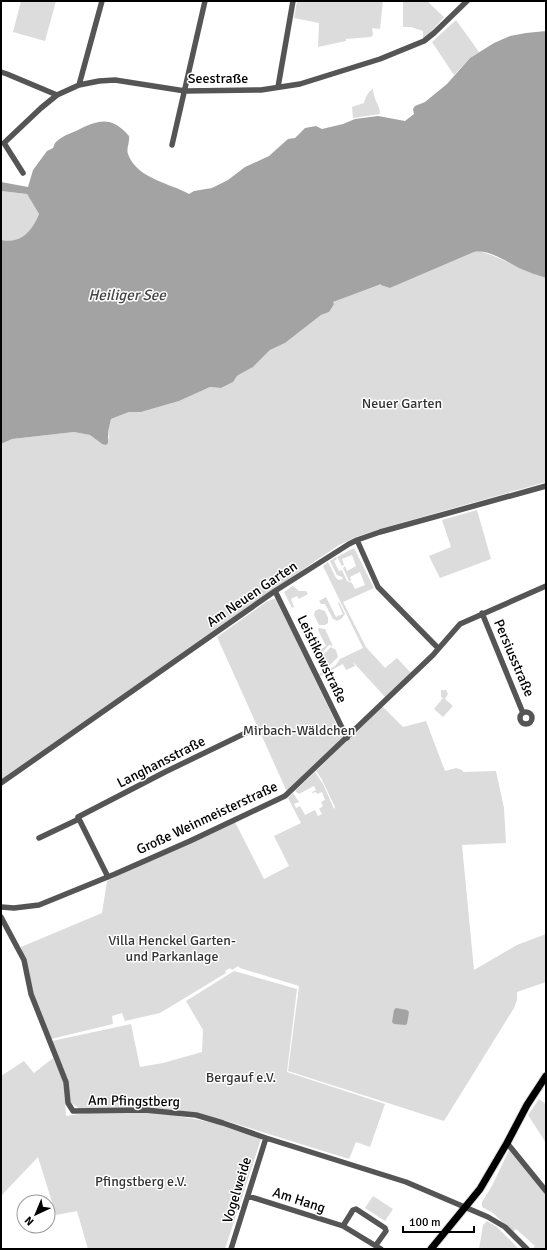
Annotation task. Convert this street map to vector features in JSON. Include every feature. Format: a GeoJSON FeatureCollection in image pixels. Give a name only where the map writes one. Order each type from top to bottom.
{"type":"FeatureCollection","features":[{"type":"Feature","properties":{"kind":"main road"},"geometry":{"type":"LineString","coordinates":[[432,1249],[485,1182],[527,1105],[546,1076]]}},
{"type":"Feature","properties":{"kind":"street"},"geometry":{"type":"LineString","coordinates":[[79,85],[102,1]]}},
{"type":"Feature","properties":{"kind":"street"},"geometry":{"type":"LineString","coordinates":[[172,145],[205,1]]}},
{"type":"Feature","properties":{"kind":"street"},"geometry":{"type":"LineString","coordinates":[[278,87],[293,1]]}},
{"type":"Feature","properties":{"kind":"street","name":"Seestraße"},"geometry":{"type":"LineString","coordinates":[[23,173],[2,143],[57,95],[79,85],[100,80],[115,80],[185,91],[261,90],[300,84],[380,59],[415,45],[434,33],[467,1]]}},
{"type":"Feature","properties":{"kind":"street"},"geometry":{"type":"LineString","coordinates":[[1,72],[57,95]]}},
{"type":"Feature","properties":{"kind":"street","name":"Am Neuen Garten"},"geometry":{"type":"LineString","coordinates":[[1,784],[275,591],[357,540],[546,486]]}},
{"type":"Feature","properties":{"kind":"street"},"geometry":{"type":"LineString","coordinates":[[357,540],[378,587],[438,648]]}},
{"type":"Feature","properties":{"kind":"street","name":"Große Weinmeisterstraße"},"geometry":{"type":"LineString","coordinates":[[1,907],[14,908],[35,906],[108,877],[190,841],[285,796],[347,738],[438,648],[460,624],[546,586]]}},
{"type":"Feature","properties":{"kind":"street","name":"Leistikowstraße"},"geometry":{"type":"LineString","coordinates":[[275,591],[347,738]]}},
{"type":"Feature","properties":{"kind":"street","name":"Persiusstraße"},"geometry":{"type":"LineString","coordinates":[[482,613],[524,713]]}},
{"type":"Feature","properties":{"kind":"street","name":"Langhansstraße"},"geometry":{"type":"LineString","coordinates":[[40,838],[79,819],[78,817],[165,772],[256,728]]}},
{"type":"Feature","properties":{"kind":"street"},"geometry":{"type":"LineString","coordinates":[[79,819],[108,877]]}},
{"type":"Feature","properties":{"kind":"street","name":"Am Pfingstberg"},"geometry":{"type":"LineString","coordinates":[[1,917],[24,960],[30,994],[66,1082],[68,1103],[72,1110],[145,1110],[184,1113],[223,1123],[406,1182],[488,1217],[505,1227],[528,1249]]}},
{"type":"Feature","properties":{"kind":"street"},"geometry":{"type":"LineString","coordinates":[[1,933],[9,932]]}},
{"type":"Feature","properties":{"kind":"street","name":"Vogelweide"},"geometry":{"type":"LineString","coordinates":[[231,1249],[266,1138]]}},
{"type":"Feature","properties":{"kind":"street"},"geometry":{"type":"LineString","coordinates":[[507,1143],[546,1191]]}},
{"type":"Feature","properties":{"kind":"street","name":"Am Hang"},"geometry":{"type":"LineString","coordinates":[[248,1196],[343,1226],[379,1247],[386,1231],[385,1228],[356,1209],[353,1210],[343,1226]]}},
{"type":"Feature","properties":{"kind":"green space"},"geometry":{"type":"Polygon","coordinates":[[[21,1],[56,1],[45,41],[13,32],[21,1]]]}},
{"type":"Feature","properties":{"kind":"green space"},"geometry":{"type":"Polygon","coordinates":[[[297,1],[383,1],[380,29],[372,28],[373,35],[371,37],[346,39],[346,41],[318,47],[319,23],[294,18],[297,1]]]}},
{"type":"Feature","properties":{"kind":"green space"},"geometry":{"type":"Polygon","coordinates":[[[403,1],[427,1],[444,17],[430,33],[423,38],[423,31],[411,27],[403,27],[403,1]]]}},
{"type":"Feature","properties":{"kind":"green space"},"geometry":{"type":"Polygon","coordinates":[[[456,20],[479,52],[470,58],[454,75],[432,42],[456,20]]]}},
{"type":"Feature","properties":{"kind":"green space"},"geometry":{"type":"Polygon","coordinates":[[[373,89],[380,114],[353,118],[352,107],[364,103],[368,93],[373,89]]]}},
{"type":"Feature","properties":{"kind":"green space"},"geometry":{"type":"Polygon","coordinates":[[[1,191],[27,194],[39,214],[29,231],[20,238],[14,240],[1,240],[1,191]]]}},
{"type":"Feature","properties":{"kind":"green space","name":"Neuer Garten"},"geometry":{"type":"Polygon","coordinates":[[[479,251],[546,278],[546,482],[383,528],[356,537],[339,545],[274,589],[1,782],[1,444],[12,439],[74,432],[90,435],[102,444],[109,438],[108,432],[111,419],[129,412],[141,412],[179,401],[210,387],[221,388],[233,382],[237,376],[253,367],[270,350],[285,343],[321,315],[329,312],[333,302],[381,283],[390,288],[479,251]]]}},
{"type":"Feature","properties":{"kind":"green space"},"geometry":{"type":"Polygon","coordinates":[[[477,510],[491,559],[440,578],[429,556],[451,547],[442,520],[477,510]]]}},
{"type":"Feature","properties":{"kind":"green space"},"geometry":{"type":"Polygon","coordinates":[[[354,548],[374,588],[343,602],[366,647],[385,668],[397,658],[411,673],[386,698],[353,662],[355,666],[346,670],[343,664],[320,676],[319,674],[335,666],[340,659],[363,648],[323,566],[328,562],[336,578],[339,580],[343,579],[337,575],[330,561],[336,557],[337,559],[334,561],[339,571],[342,570],[347,581],[352,583],[355,589],[365,585],[360,572],[350,577],[351,581],[349,581],[343,568],[345,566],[347,571],[356,566],[352,555],[342,559],[344,565],[342,566],[337,557],[354,548]]]}},
{"type":"Feature","properties":{"kind":"green space"},"geometry":{"type":"Polygon","coordinates":[[[293,586],[299,591],[306,591],[308,594],[299,599],[297,596],[291,599],[294,607],[292,608],[284,592],[293,586]]]}},
{"type":"Feature","properties":{"kind":"green space"},"geometry":{"type":"Polygon","coordinates":[[[326,597],[336,617],[343,614],[338,603],[339,602],[345,614],[341,619],[337,621],[333,619],[325,604],[321,604],[319,601],[326,597]]]}},
{"type":"Feature","properties":{"kind":"green space","name":"Mirbach-Wäldchen"},"geometry":{"type":"Polygon","coordinates":[[[276,598],[343,738],[288,794],[217,637],[266,602],[276,598]]]}},
{"type":"Feature","properties":{"kind":"green space"},"geometry":{"type":"Polygon","coordinates":[[[319,609],[325,611],[328,618],[328,623],[325,625],[319,625],[314,615],[315,611],[319,609]]]}},
{"type":"Feature","properties":{"kind":"green space"},"geometry":{"type":"Polygon","coordinates":[[[319,628],[325,629],[333,646],[329,645],[323,652],[316,654],[307,640],[312,637],[313,640],[310,642],[315,652],[326,646],[318,630],[319,628]]]}},
{"type":"Feature","properties":{"kind":"green space"},"geometry":{"type":"Polygon","coordinates":[[[331,647],[336,650],[338,657],[330,665],[323,666],[317,660],[318,654],[324,654],[331,647]]]}},
{"type":"Feature","properties":{"kind":"green space"},"geometry":{"type":"Polygon","coordinates":[[[441,690],[446,690],[448,694],[445,699],[453,706],[443,717],[434,709],[443,698],[441,697],[441,690]]]}},
{"type":"Feature","properties":{"kind":"green space","name":"Villa Henckel Garten- und Parkanlage"},"geometry":{"type":"Polygon","coordinates":[[[382,706],[403,727],[426,721],[445,771],[456,768],[462,770],[463,772],[496,771],[504,808],[506,843],[462,845],[474,970],[517,945],[546,934],[546,982],[517,992],[517,1000],[514,1008],[444,1121],[288,1071],[299,986],[240,968],[238,966],[232,970],[230,968],[225,971],[226,973],[160,1013],[125,1021],[122,1013],[112,1016],[113,1024],[51,1039],[32,994],[21,947],[102,913],[107,881],[235,822],[264,879],[289,866],[274,836],[301,823],[288,798],[293,793],[299,802],[294,804],[296,808],[300,806],[305,815],[315,810],[318,816],[322,814],[319,809],[323,806],[321,802],[325,800],[322,792],[317,794],[316,792],[312,793],[316,790],[314,786],[299,794],[295,791],[315,772],[323,784],[334,809],[335,807],[321,778],[316,771],[382,706]]]}},
{"type":"Feature","properties":{"kind":"green space","name":"Bergauf e.V."},"geometry":{"type":"Polygon","coordinates":[[[234,971],[297,989],[287,1072],[385,1104],[370,1147],[356,1142],[349,1159],[227,1121],[188,1112],[80,1109],[70,1102],[68,1079],[52,1041],[131,1024],[140,1067],[163,1063],[202,1052],[203,1030],[186,1001],[234,971]]]}},
{"type":"Feature","properties":{"kind":"green space","name":"Pfingstberg e.V."},"geometry":{"type":"Polygon","coordinates":[[[53,1058],[64,1083],[66,1116],[85,1113],[124,1111],[163,1114],[221,1125],[261,1139],[225,1249],[88,1249],[77,1211],[56,1215],[56,1194],[49,1194],[38,1157],[1,1196],[1,1076],[24,1061],[34,1073],[53,1058]]]}},
{"type":"Feature","properties":{"kind":"green space"},"geometry":{"type":"Polygon","coordinates":[[[539,1099],[546,1104],[546,1143],[528,1115],[539,1099]]]}},
{"type":"Feature","properties":{"kind":"green space"},"geometry":{"type":"Polygon","coordinates":[[[511,1146],[546,1191],[546,1249],[532,1249],[535,1246],[516,1229],[513,1232],[493,1213],[482,1207],[482,1202],[492,1186],[511,1146]]]}},
{"type":"Feature","properties":{"kind":"green space"},"geometry":{"type":"Polygon","coordinates":[[[373,1196],[393,1209],[385,1221],[365,1208],[373,1196]]]}},
{"type":"Feature","properties":{"kind":"green space"},"geometry":{"type":"Polygon","coordinates":[[[487,1221],[497,1227],[517,1247],[516,1249],[479,1249],[483,1225],[487,1221]]]}},
{"type":"Feature","properties":{"kind":"water","name":"Heiliger See"},"geometry":{"type":"Polygon","coordinates":[[[546,31],[546,278],[519,268],[491,254],[485,252],[474,252],[390,288],[381,284],[333,302],[334,304],[329,312],[321,315],[285,343],[270,350],[253,367],[237,376],[233,382],[221,388],[210,387],[179,401],[141,412],[129,412],[111,419],[108,432],[108,443],[106,445],[102,444],[90,435],[74,432],[12,439],[1,444],[1,240],[14,240],[25,235],[33,226],[39,214],[27,194],[1,191],[1,182],[28,187],[33,170],[47,151],[53,148],[57,141],[94,123],[106,122],[117,125],[129,136],[127,150],[128,154],[132,162],[146,175],[189,194],[194,191],[212,188],[228,180],[245,167],[269,156],[288,139],[295,138],[305,128],[316,126],[322,129],[343,124],[355,119],[378,116],[405,121],[414,114],[413,109],[415,106],[425,102],[447,84],[470,58],[494,43],[510,36],[546,31]]]}},
{"type":"Feature","properties":{"kind":"water"},"geometry":{"type":"Polygon","coordinates":[[[396,1008],[407,1010],[409,1012],[407,1024],[394,1024],[392,1022],[394,1010],[396,1008]]]}}]}
